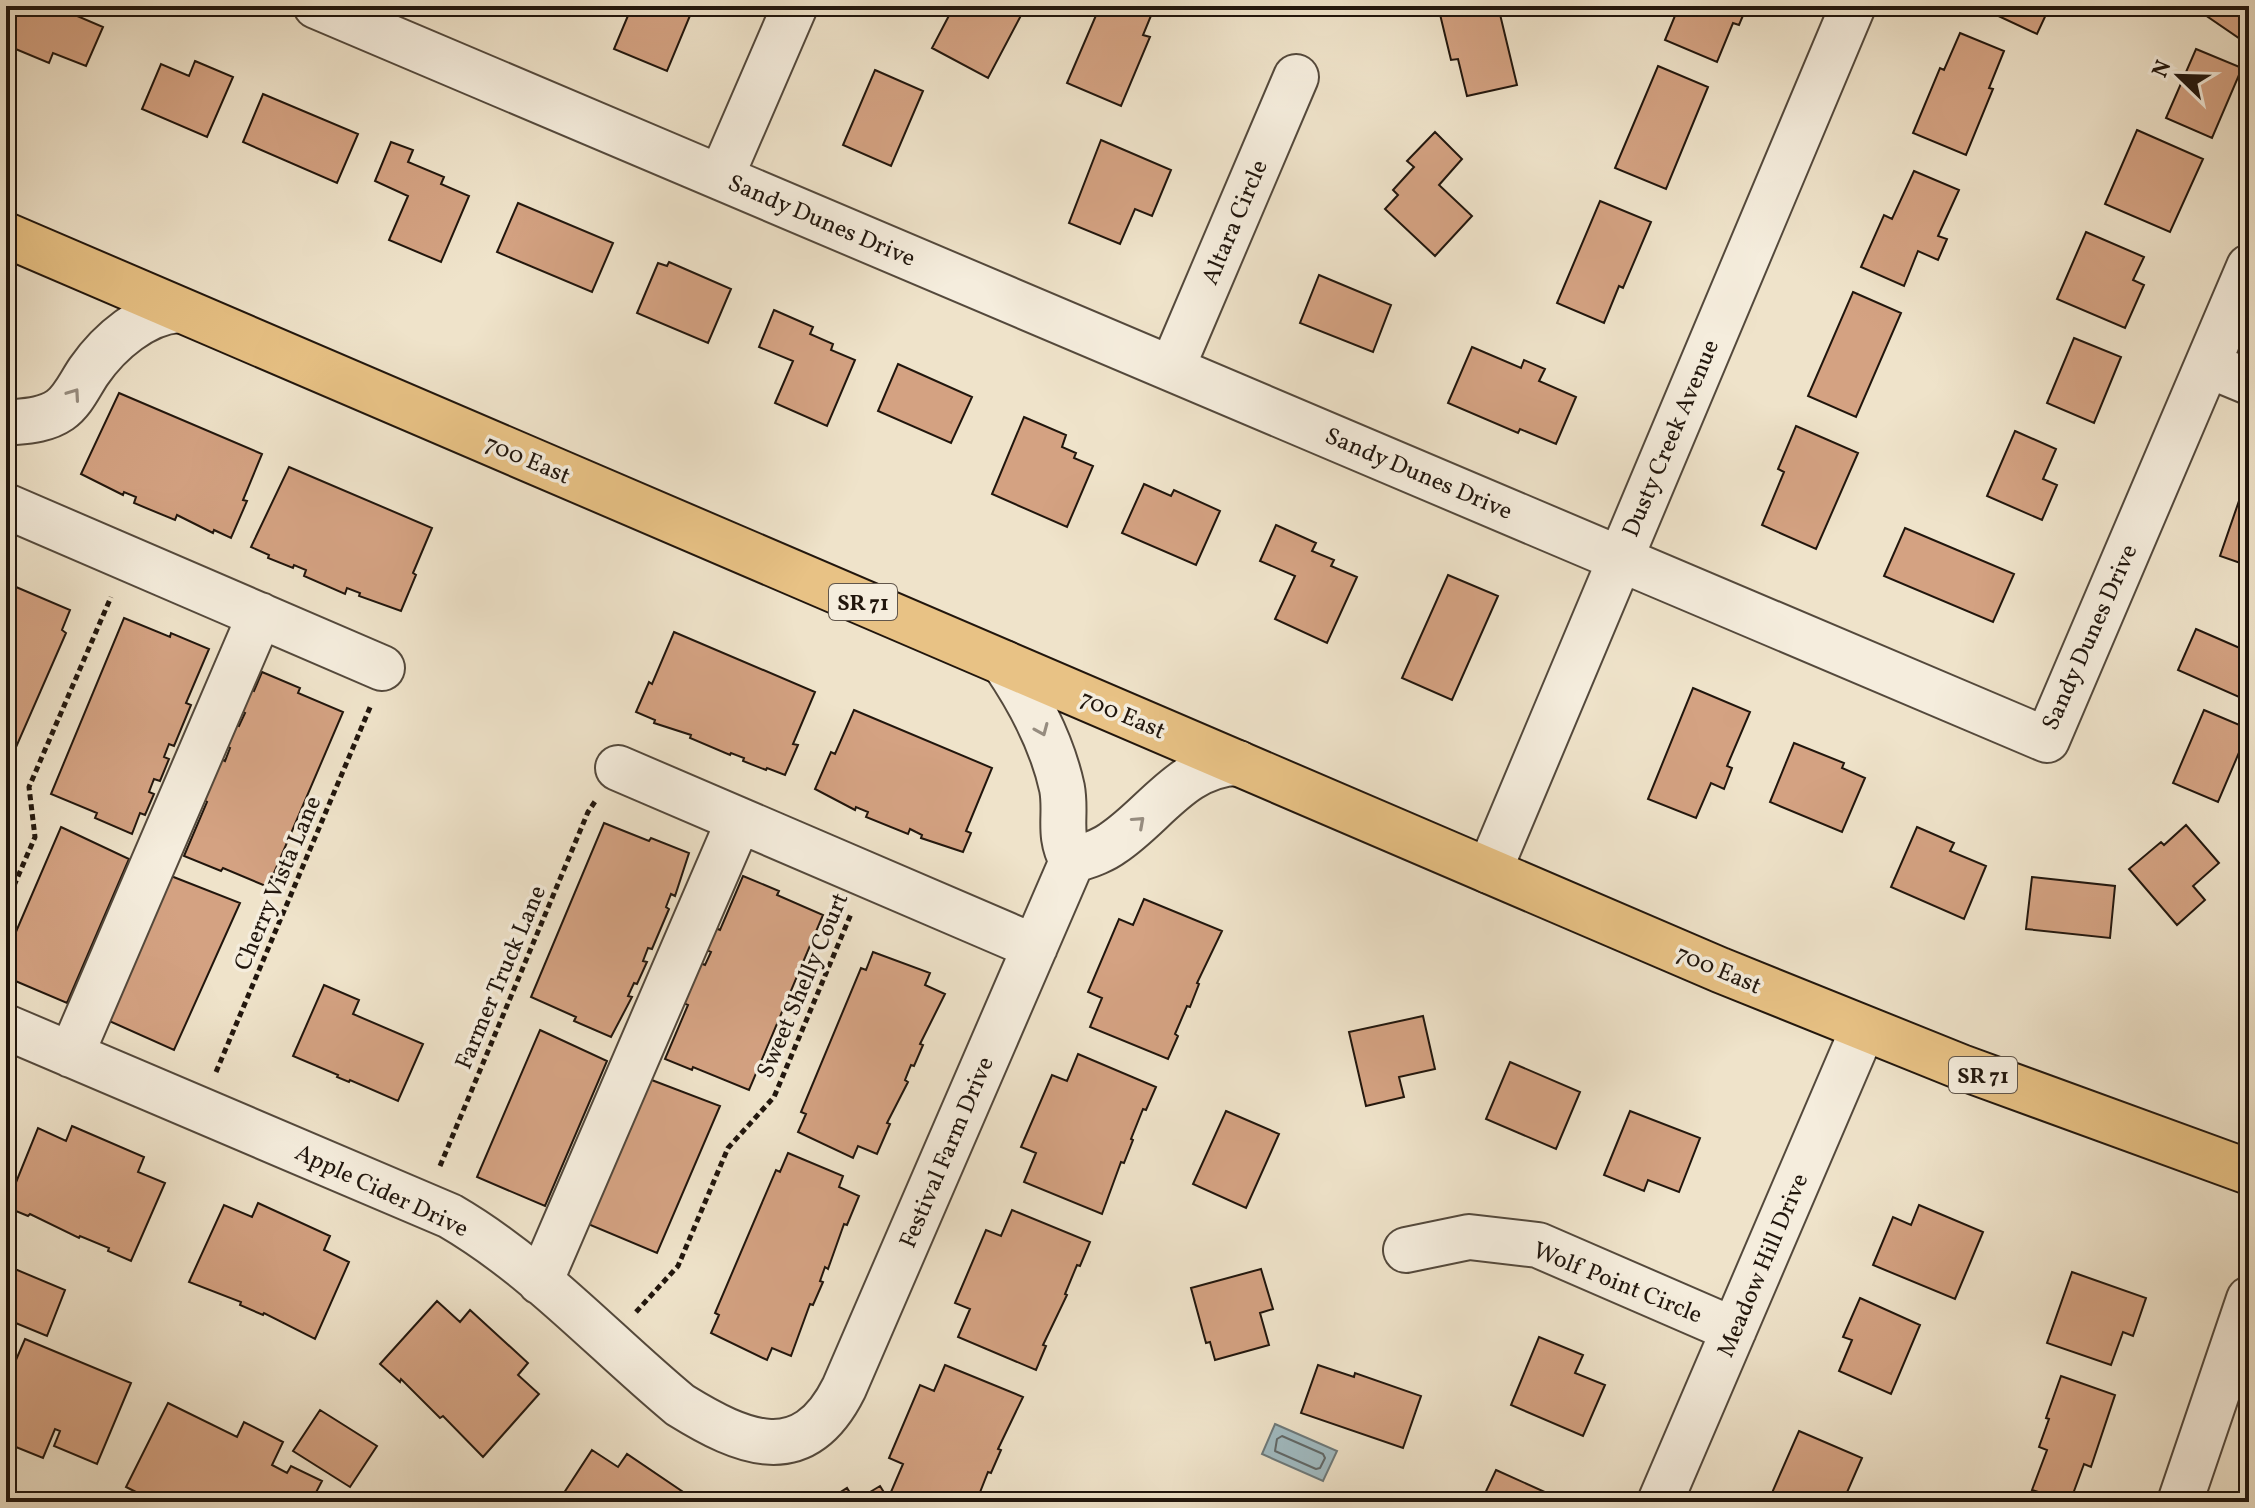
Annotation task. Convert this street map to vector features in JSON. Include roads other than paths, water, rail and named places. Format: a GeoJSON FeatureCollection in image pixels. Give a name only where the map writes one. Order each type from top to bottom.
{"type":"FeatureCollection","features":[{"type":"Feature","properties":{"kind":"main road","name":"700 East"},"geometry":{"type":"LineString","coordinates":[[6,235],[1863,1029],[2249,1172]]}},
{"type":"Feature","properties":{"kind":"street","name":"Sandy Dunes Drive"},"geometry":{"type":"LineString","coordinates":[[316,6],[2047,740],[2249,267]]}},
{"type":"Feature","properties":{"kind":"street"},"geometry":{"type":"LineString","coordinates":[[721,177],[795,6]]}},
{"type":"Feature","properties":{"kind":"street","name":"Dusty Creek Avenue"},"geometry":{"type":"LineString","coordinates":[[1489,871],[1853,6]]}},
{"type":"Feature","properties":{"kind":"street","name":"Altara Circle"},"geometry":{"type":"LineString","coordinates":[[1172,368],[1296,77]]}},
{"type":"Feature","properties":{"kind":"street"},"geometry":{"type":"LineString","coordinates":[[6,423],[37,420],[61,410],[112,345],[144,320],[179,310]]}},
{"type":"Feature","properties":{"kind":"street"},"geometry":{"type":"LineString","coordinates":[[2208,365],[2249,382]]}},
{"type":"Feature","properties":{"kind":"street"},"geometry":{"type":"LineString","coordinates":[[6,506],[382,668]]}},
{"type":"Feature","properties":{"kind":"street"},"geometry":{"type":"LineString","coordinates":[[71,1055],[260,615]]}},
{"type":"Feature","properties":{"kind":"street"},"geometry":{"type":"LineString","coordinates":[[1004,663],[1026,695],[1056,767],[1064,802],[1064,846],[1072,861],[1110,846],[1196,773],[1223,764],[1238,763]]}},
{"type":"Feature","properties":{"kind":"street"},"geometry":{"type":"LineString","coordinates":[[618,768],[1035,947]]}},
{"type":"Feature","properties":{"kind":"street"},"geometry":{"type":"LineString","coordinates":[[540,1282],[739,820]]}},
{"type":"Feature","properties":{"kind":"street","name":"Festival Farm Drive"},"geometry":{"type":"LineString","coordinates":[[805,1433],[822,1422],[844,1388],[1072,861]]}},
{"type":"Feature","properties":{"kind":"street","name":"Apple Cider Drive"},"geometry":{"type":"LineString","coordinates":[[6,1027],[425,1204],[474,1231],[540,1282],[680,1405],[732,1433],[757,1442],[773,1443],[805,1433]]}},
{"type":"Feature","properties":{"kind":"street","name":"Meadow Hill Drive"},"geometry":{"type":"LineString","coordinates":[[1660,1502],[1863,1029]]}},
{"type":"Feature","properties":{"kind":"street","name":"Wolf Point Circle"},"geometry":{"type":"LineString","coordinates":[[1406,1250],[1469,1237],[1538,1245],[1734,1330]]}},
{"type":"Feature","properties":{"kind":"street"},"geometry":{"type":"LineString","coordinates":[[2180,1502],[2249,1299]]}},
{"type":"Feature","properties":{"kind":"water"},"geometry":{"type":"Polygon","coordinates":[[[1275,1424],[1337,1451],[1323,1481],[1262,1454],[1275,1424]]]}}]}
